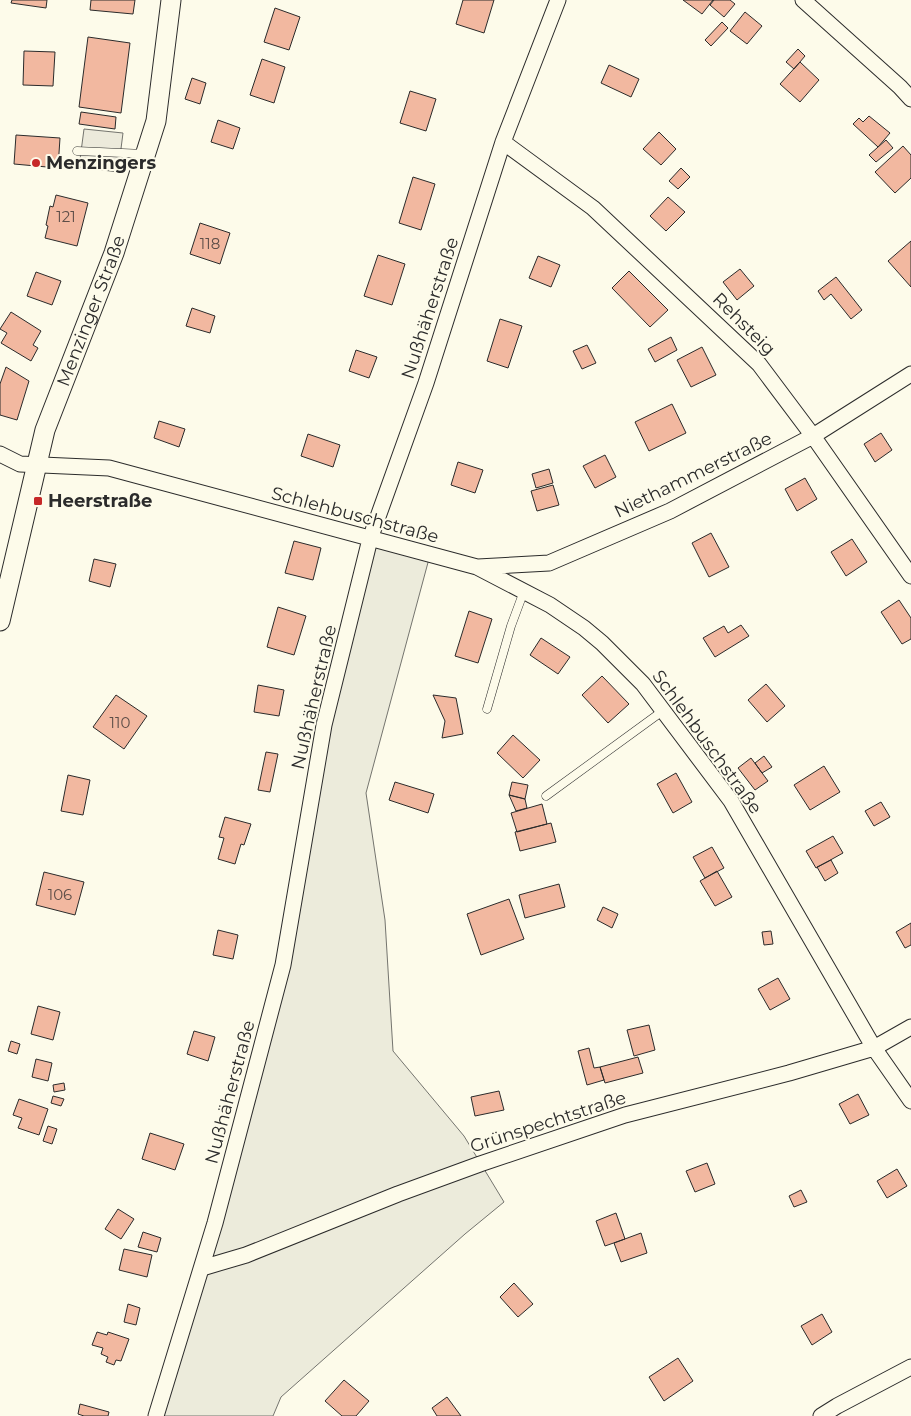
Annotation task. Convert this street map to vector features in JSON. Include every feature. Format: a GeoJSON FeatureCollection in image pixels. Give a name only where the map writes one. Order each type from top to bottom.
{"type":"FeatureCollection","features":[{"type":"Feature","properties":{"kind":"street","name":"Menzinger Straße"},"geometry":{"type":"LineString","coordinates":[[0,621],[45,430],[114,253],[156,121],[171,0]]}},
{"type":"Feature","properties":{"kind":"street","name":"Nußhäherstraße"},"geometry":{"type":"LineString","coordinates":[[156,1416],[215,1223],[283,965],[324,725],[370,539],[426,383],[503,142],[558,0]]}},
{"type":"Feature","properties":{"kind":"street"},"geometry":{"type":"LineString","coordinates":[[803,0],[911,99]]}},
{"type":"Feature","properties":{"kind":"street","name":"Rehsteig"},"geometry":{"type":"LineString","coordinates":[[503,142],[593,208],[705,311],[759,364],[911,576]]}},
{"type":"Feature","properties":{"kind":"street","name":"Niethammerstraße"},"geometry":{"type":"LineString","coordinates":[[477,567],[549,563],[670,511],[812,436],[911,374]]}},
{"type":"Feature","properties":{"kind":"street"},"geometry":{"type":"LineString","coordinates":[[0,454],[20,464],[36,465]]}},
{"type":"Feature","properties":{"kind":"street","name":"Schlehbuschstraße"},"geometry":{"type":"LineString","coordinates":[[36,465],[109,468],[477,567],[550,605],[602,643],[643,684],[731,801],[874,1048],[911,1101]]}},
{"type":"Feature","properties":{"kind":"street","name":"Grünspechtstraße"},"geometry":{"type":"LineString","coordinates":[[202,1268],[246,1255],[398,1194],[480,1164],[626,1115],[789,1073],[874,1048],[911,1027]]}},
{"type":"Feature","properties":{"kind":"street"},"geometry":{"type":"LineString","coordinates":[[821,1416],[911,1367]]}},
{"type":"Feature","properties":{"kind":"lane"},"geometry":{"type":"LineString","coordinates":[[77,151],[145,154]]}},
{"type":"Feature","properties":{"kind":"lane"},"geometry":{"type":"LineString","coordinates":[[487,709],[511,626],[524,591]]}},
{"type":"Feature","properties":{"kind":"lane"},"geometry":{"type":"LineString","coordinates":[[546,796],[664,710]]}},
{"type":"Feature","properties":{"kind":"shaded area"},"geometry":{"type":"Polygon","coordinates":[[[84,129],[123,133],[118,172],[79,167],[84,129]]]}},
{"type":"Feature","properties":{"kind":"shaded area"},"geometry":{"type":"Polygon","coordinates":[[[370,539],[430,555],[366,793],[385,920],[393,1051],[464,1136],[504,1202],[465,1234],[281,1397],[273,1416],[156,1416],[283,965],[324,725],[370,539]]]}},
{"type":"Feature","properties":{"kind":"building"},"geometry":{"type":"Polygon","coordinates":[[[12,0],[47,0],[46,8],[11,3],[12,0]]]}},
{"type":"Feature","properties":{"kind":"building"},"geometry":{"type":"Polygon","coordinates":[[[91,0],[135,0],[133,14],[90,10],[91,0]]]}},
{"type":"Feature","properties":{"kind":"building"},"geometry":{"type":"Polygon","coordinates":[[[463,0],[494,0],[484,33],[456,24],[463,0]]]}},
{"type":"Feature","properties":{"kind":"building"},"geometry":{"type":"Polygon","coordinates":[[[683,0],[713,0],[702,14],[683,0]]]}},
{"type":"Feature","properties":{"kind":"building"},"geometry":{"type":"Polygon","coordinates":[[[714,0],[730,0],[735,4],[724,17],[710,5],[714,0]]]}},
{"type":"Feature","properties":{"kind":"building"},"geometry":{"type":"Polygon","coordinates":[[[275,8],[300,17],[289,50],[264,42],[275,8]]]}},
{"type":"Feature","properties":{"kind":"building"},"geometry":{"type":"Polygon","coordinates":[[[745,12],[762,26],[747,44],[730,31],[745,12]]]}},
{"type":"Feature","properties":{"kind":"building"},"geometry":{"type":"Polygon","coordinates":[[[722,22],[728,28],[711,46],[705,40],[722,22]]]}},
{"type":"Feature","properties":{"kind":"building"},"geometry":{"type":"Polygon","coordinates":[[[88,37],[130,43],[121,113],[79,107],[88,37]]]}},
{"type":"Feature","properties":{"kind":"building"},"geometry":{"type":"Polygon","coordinates":[[[798,49],[805,56],[794,69],[786,62],[798,49]]]}},
{"type":"Feature","properties":{"kind":"building"},"geometry":{"type":"Polygon","coordinates":[[[24,51],[55,52],[53,86],[23,85],[24,51]]]}},
{"type":"Feature","properties":{"kind":"building"},"geometry":{"type":"Polygon","coordinates":[[[262,59],[285,67],[274,103],[250,95],[262,59]]]}},
{"type":"Feature","properties":{"kind":"building"},"geometry":{"type":"Polygon","coordinates":[[[800,62],[819,80],[800,102],[780,84],[800,62]]]}},
{"type":"Feature","properties":{"kind":"building"},"geometry":{"type":"Polygon","coordinates":[[[609,65],[639,79],[631,97],[601,83],[609,65]]]}},
{"type":"Feature","properties":{"kind":"building"},"geometry":{"type":"Polygon","coordinates":[[[192,78],[206,83],[200,104],[185,99],[192,78]]]}},
{"type":"Feature","properties":{"kind":"building"},"geometry":{"type":"Polygon","coordinates":[[[410,91],[436,99],[426,131],[400,123],[410,91]]]}},
{"type":"Feature","properties":{"kind":"building"},"geometry":{"type":"Polygon","coordinates":[[[81,112],[116,117],[115,129],[79,124],[81,112]]]}},
{"type":"Feature","properties":{"kind":"building"},"geometry":{"type":"Polygon","coordinates":[[[869,116],[890,133],[878,147],[853,124],[859,118],[863,122],[869,116]]]}},
{"type":"Feature","properties":{"kind":"building"},"geometry":{"type":"Polygon","coordinates":[[[218,120],[240,128],[233,149],[211,142],[218,120]]]}},
{"type":"Feature","properties":{"kind":"building"},"geometry":{"type":"Polygon","coordinates":[[[659,132],[676,149],[661,165],[643,149],[659,132]]]}},
{"type":"Feature","properties":{"kind":"building"},"geometry":{"type":"Polygon","coordinates":[[[16,135],[60,138],[58,168],[14,164],[16,135]]]}},
{"type":"Feature","properties":{"kind":"building"},"geometry":{"type":"Polygon","coordinates":[[[886,140],[893,148],[876,162],[869,155],[886,140]]]}},
{"type":"Feature","properties":{"kind":"building"},"geometry":{"type":"Polygon","coordinates":[[[903,146],[911,155],[911,178],[895,193],[875,172],[903,146]]]}},
{"type":"Feature","properties":{"kind":"building"},"geometry":{"type":"Polygon","coordinates":[[[681,168],[690,177],[678,189],[669,181],[681,168]]]}},
{"type":"Feature","properties":{"kind":"building"},"geometry":{"type":"Polygon","coordinates":[[[413,177],[435,184],[421,230],[399,223],[413,177]]]}},
{"type":"Feature","properties":{"kind":"building"},"geometry":{"type":"Polygon","coordinates":[[[56,195],[88,203],[77,246],[45,238],[50,206],[53,207],[56,195]]]}},
{"type":"Feature","properties":{"kind":"building"},"geometry":{"type":"Polygon","coordinates":[[[668,197],[685,212],[666,231],[650,216],[668,197]]]}},
{"type":"Feature","properties":{"kind":"building"},"geometry":{"type":"Polygon","coordinates":[[[200,223],[230,233],[220,264],[190,254],[200,223]]]}},
{"type":"Feature","properties":{"kind":"building"},"geometry":{"type":"Polygon","coordinates":[[[911,241],[911,287],[888,261],[911,241]]]}},
{"type":"Feature","properties":{"kind":"building"},"geometry":{"type":"Polygon","coordinates":[[[378,255],[405,264],[392,305],[364,296],[378,255]]]}},
{"type":"Feature","properties":{"kind":"building"},"geometry":{"type":"Polygon","coordinates":[[[538,256],[560,265],[551,287],[529,278],[538,256]]]}},
{"type":"Feature","properties":{"kind":"building"},"geometry":{"type":"Polygon","coordinates":[[[740,269],[754,286],[737,300],[723,282],[740,269]]]}},
{"type":"Feature","properties":{"kind":"building"},"geometry":{"type":"Polygon","coordinates":[[[629,271],[668,310],[650,327],[612,288],[629,271]]]}},
{"type":"Feature","properties":{"kind":"building"},"geometry":{"type":"Polygon","coordinates":[[[36,272],[61,281],[52,305],[27,296],[36,272]]]}},
{"type":"Feature","properties":{"kind":"building"},"geometry":{"type":"Polygon","coordinates":[[[836,277],[862,310],[851,319],[831,294],[824,300],[818,291],[836,277]]]}},
{"type":"Feature","properties":{"kind":"building"},"geometry":{"type":"Polygon","coordinates":[[[192,308],[215,316],[210,333],[186,326],[192,308]]]}},
{"type":"Feature","properties":{"kind":"building"},"geometry":{"type":"Polygon","coordinates":[[[11,312],[41,331],[33,345],[38,348],[31,361],[1,343],[7,333],[0,329],[11,312]]]}},
{"type":"Feature","properties":{"kind":"building"},"geometry":{"type":"Polygon","coordinates":[[[500,319],[522,326],[508,368],[487,361],[500,319]]]}},
{"type":"Feature","properties":{"kind":"building"},"geometry":{"type":"Polygon","coordinates":[[[671,337],[677,350],[655,362],[648,349],[671,337]]]}},
{"type":"Feature","properties":{"kind":"building"},"geometry":{"type":"Polygon","coordinates":[[[587,345],[596,363],[582,369],[573,351],[587,345]]]}},
{"type":"Feature","properties":{"kind":"building"},"geometry":{"type":"Polygon","coordinates":[[[702,347],[716,375],[691,387],[677,360],[702,347]]]}},
{"type":"Feature","properties":{"kind":"building"},"geometry":{"type":"Polygon","coordinates":[[[356,350],[377,357],[369,378],[349,371],[356,350]]]}},
{"type":"Feature","properties":{"kind":"building"},"geometry":{"type":"Polygon","coordinates":[[[6,367],[29,381],[17,420],[0,415],[0,384],[6,367]]]}},
{"type":"Feature","properties":{"kind":"building"},"geometry":{"type":"Polygon","coordinates":[[[672,404],[686,433],[649,451],[635,422],[672,404]]]}},
{"type":"Feature","properties":{"kind":"building"},"geometry":{"type":"Polygon","coordinates":[[[159,421],[185,429],[179,447],[154,438],[159,421]]]}},
{"type":"Feature","properties":{"kind":"building"},"geometry":{"type":"Polygon","coordinates":[[[881,433],[892,450],[875,462],[864,444],[881,433]]]}},
{"type":"Feature","properties":{"kind":"building"},"geometry":{"type":"Polygon","coordinates":[[[308,434],[340,445],[333,467],[301,456],[308,434]]]}},
{"type":"Feature","properties":{"kind":"building"},"geometry":{"type":"Polygon","coordinates":[[[605,455],[616,477],[595,488],[583,466],[605,455]]]}},
{"type":"Feature","properties":{"kind":"building"},"geometry":{"type":"Polygon","coordinates":[[[458,462],[483,470],[475,493],[451,485],[458,462]]]}},
{"type":"Feature","properties":{"kind":"building"},"geometry":{"type":"Polygon","coordinates":[[[549,469],[553,483],[536,488],[532,474],[549,469]]]}},
{"type":"Feature","properties":{"kind":"building"},"geometry":{"type":"Polygon","coordinates":[[[805,478],[817,499],[797,511],[785,489],[805,478]]]}},
{"type":"Feature","properties":{"kind":"building"},"geometry":{"type":"Polygon","coordinates":[[[553,485],[559,505],[537,511],[531,491],[553,485]]]}},
{"type":"Feature","properties":{"kind":"building"},"geometry":{"type":"Polygon","coordinates":[[[711,533],[729,567],[709,577],[692,543],[711,533]]]}},
{"type":"Feature","properties":{"kind":"building"},"geometry":{"type":"Polygon","coordinates":[[[852,539],[867,562],[846,576],[831,552],[852,539]]]}},
{"type":"Feature","properties":{"kind":"building"},"geometry":{"type":"Polygon","coordinates":[[[294,541],[321,548],[313,580],[285,573],[294,541]]]}},
{"type":"Feature","properties":{"kind":"building"},"geometry":{"type":"Polygon","coordinates":[[[94,559],[116,564],[110,587],[89,581],[94,559]]]}},
{"type":"Feature","properties":{"kind":"building"},"geometry":{"type":"Polygon","coordinates":[[[899,600],[911,618],[911,639],[902,644],[881,612],[899,600]]]}},
{"type":"Feature","properties":{"kind":"building"},"geometry":{"type":"Polygon","coordinates":[[[278,607],[306,616],[294,655],[267,647],[278,607]]]}},
{"type":"Feature","properties":{"kind":"building"},"geometry":{"type":"Polygon","coordinates":[[[469,611],[492,619],[478,663],[455,656],[469,611]]]}},
{"type":"Feature","properties":{"kind":"building"},"geometry":{"type":"Polygon","coordinates":[[[741,625],[749,636],[715,657],[703,638],[724,626],[728,633],[741,625]]]}},
{"type":"Feature","properties":{"kind":"building"},"geometry":{"type":"Polygon","coordinates":[[[541,638],[570,657],[558,674],[530,655],[541,638]]]}},
{"type":"Feature","properties":{"kind":"building"},"geometry":{"type":"Polygon","coordinates":[[[602,676],[629,704],[608,723],[582,695],[602,676]]]}},
{"type":"Feature","properties":{"kind":"building"},"geometry":{"type":"Polygon","coordinates":[[[766,684],[785,706],[767,722],[748,700],[766,684]]]}},
{"type":"Feature","properties":{"kind":"building"},"geometry":{"type":"Polygon","coordinates":[[[258,685],[284,690],[279,716],[254,712],[258,685]]]}},
{"type":"Feature","properties":{"kind":"building"},"geometry":{"type":"Polygon","coordinates":[[[116,695],[147,716],[124,749],[93,727],[116,695]]]}},
{"type":"Feature","properties":{"kind":"building"},"geometry":{"type":"Polygon","coordinates":[[[433,695],[456,698],[463,734],[442,738],[445,721],[433,695]]]}},
{"type":"Feature","properties":{"kind":"building"},"geometry":{"type":"Polygon","coordinates":[[[513,735],[540,760],[523,778],[497,753],[513,735]]]}},
{"type":"Feature","properties":{"kind":"building"},"geometry":{"type":"Polygon","coordinates":[[[266,752],[278,754],[270,792],[258,790],[266,752]]]}},
{"type":"Feature","properties":{"kind":"building"},"geometry":{"type":"Polygon","coordinates":[[[764,756],[772,767],[762,773],[755,763],[764,756]]]}},
{"type":"Feature","properties":{"kind":"building"},"geometry":{"type":"Polygon","coordinates":[[[751,758],[768,781],[755,790],[738,768],[751,758]]]}},
{"type":"Feature","properties":{"kind":"building"},"geometry":{"type":"Polygon","coordinates":[[[824,766],[840,792],[810,810],[794,785],[824,766]]]}},
{"type":"Feature","properties":{"kind":"building"},"geometry":{"type":"Polygon","coordinates":[[[676,773],[692,802],[673,813],[657,784],[676,773]]]}},
{"type":"Feature","properties":{"kind":"building"},"geometry":{"type":"Polygon","coordinates":[[[68,775],[90,780],[83,815],[61,811],[68,775]]]}},
{"type":"Feature","properties":{"kind":"building"},"geometry":{"type":"Polygon","coordinates":[[[395,782],[434,794],[428,813],[389,800],[395,782]]]}},
{"type":"Feature","properties":{"kind":"building"},"geometry":{"type":"Polygon","coordinates":[[[512,782],[528,785],[525,799],[509,795],[512,782]]]}},
{"type":"Feature","properties":{"kind":"building"},"geometry":{"type":"Polygon","coordinates":[[[509,795],[525,799],[527,808],[516,811],[509,795]]]}},
{"type":"Feature","properties":{"kind":"building"},"geometry":{"type":"Polygon","coordinates":[[[881,802],[890,817],[874,826],[865,811],[881,802]]]}},
{"type":"Feature","properties":{"kind":"building"},"geometry":{"type":"Polygon","coordinates":[[[542,804],[547,824],[517,832],[511,813],[542,804]]]}},
{"type":"Feature","properties":{"kind":"building"},"geometry":{"type":"Polygon","coordinates":[[[225,817],[251,824],[244,845],[241,844],[235,864],[218,859],[224,838],[219,837],[225,817]]]}},
{"type":"Feature","properties":{"kind":"building"},"geometry":{"type":"Polygon","coordinates":[[[551,823],[556,842],[520,851],[515,832],[551,823]]]}},
{"type":"Feature","properties":{"kind":"building"},"geometry":{"type":"Polygon","coordinates":[[[833,836],[843,853],[816,868],[806,851],[833,836]]]}},
{"type":"Feature","properties":{"kind":"building"},"geometry":{"type":"Polygon","coordinates":[[[712,847],[724,868],[705,878],[693,857],[712,847]]]}},
{"type":"Feature","properties":{"kind":"building"},"geometry":{"type":"Polygon","coordinates":[[[831,860],[838,873],[825,881],[817,867],[831,860]]]}},
{"type":"Feature","properties":{"kind":"building"},"geometry":{"type":"Polygon","coordinates":[[[717,871],[732,897],[715,906],[700,881],[717,871]]]}},
{"type":"Feature","properties":{"kind":"building"},"geometry":{"type":"Polygon","coordinates":[[[44,872],[84,882],[75,915],[36,905],[44,872]]]}},
{"type":"Feature","properties":{"kind":"building"},"geometry":{"type":"Polygon","coordinates":[[[559,884],[565,907],[525,918],[519,895],[559,884]]]}},
{"type":"Feature","properties":{"kind":"building"},"geometry":{"type":"Polygon","coordinates":[[[509,899],[524,939],[481,955],[467,914],[509,899]]]}},
{"type":"Feature","properties":{"kind":"building"},"geometry":{"type":"Polygon","coordinates":[[[603,907],[618,914],[612,928],[597,920],[603,907]]]}},
{"type":"Feature","properties":{"kind":"building"},"geometry":{"type":"Polygon","coordinates":[[[911,923],[911,945],[905,948],[896,932],[911,923]]]}},
{"type":"Feature","properties":{"kind":"building"},"geometry":{"type":"Polygon","coordinates":[[[218,930],[238,935],[233,959],[213,955],[218,930]]]}},
{"type":"Feature","properties":{"kind":"building"},"geometry":{"type":"Polygon","coordinates":[[[771,931],[773,944],[764,945],[762,932],[771,931]]]}},
{"type":"Feature","properties":{"kind":"building"},"geometry":{"type":"Polygon","coordinates":[[[778,978],[790,999],[770,1010],[758,989],[778,978]]]}},
{"type":"Feature","properties":{"kind":"building"},"geometry":{"type":"Polygon","coordinates":[[[38,1006],[60,1012],[53,1040],[31,1034],[38,1006]]]}},
{"type":"Feature","properties":{"kind":"building"},"geometry":{"type":"Polygon","coordinates":[[[649,1025],[655,1050],[634,1056],[627,1030],[649,1025]]]}},
{"type":"Feature","properties":{"kind":"building"},"geometry":{"type":"Polygon","coordinates":[[[194,1031],[215,1037],[208,1061],[187,1054],[194,1031]]]}},
{"type":"Feature","properties":{"kind":"building"},"geometry":{"type":"Polygon","coordinates":[[[11,1041],[20,1044],[17,1054],[8,1051],[11,1041]]]}},
{"type":"Feature","properties":{"kind":"building"},"geometry":{"type":"Polygon","coordinates":[[[589,1048],[594,1068],[600,1067],[604,1080],[587,1085],[578,1051],[589,1048]]]}},
{"type":"Feature","properties":{"kind":"building"},"geometry":{"type":"Polygon","coordinates":[[[638,1057],[643,1073],[605,1083],[600,1067],[638,1057]]]}},
{"type":"Feature","properties":{"kind":"building"},"geometry":{"type":"Polygon","coordinates":[[[36,1059],[52,1063],[48,1081],[32,1077],[36,1059]]]}},
{"type":"Feature","properties":{"kind":"building"},"geometry":{"type":"Polygon","coordinates":[[[64,1083],[65,1090],[54,1092],[53,1085],[64,1083]]]}},
{"type":"Feature","properties":{"kind":"building"},"geometry":{"type":"Polygon","coordinates":[[[499,1091],[504,1110],[475,1116],[471,1097],[499,1091]]]}},
{"type":"Feature","properties":{"kind":"building"},"geometry":{"type":"Polygon","coordinates":[[[858,1094],[869,1115],[850,1124],[839,1104],[858,1094]]]}},
{"type":"Feature","properties":{"kind":"building"},"geometry":{"type":"Polygon","coordinates":[[[53,1096],[64,1099],[61,1106],[51,1103],[53,1096]]]}},
{"type":"Feature","properties":{"kind":"building"},"geometry":{"type":"Polygon","coordinates":[[[19,1099],[48,1109],[39,1135],[18,1128],[22,1118],[13,1115],[19,1099]]]}},
{"type":"Feature","properties":{"kind":"building"},"geometry":{"type":"Polygon","coordinates":[[[48,1126],[57,1129],[52,1144],[43,1141],[48,1126]]]}},
{"type":"Feature","properties":{"kind":"building"},"geometry":{"type":"Polygon","coordinates":[[[150,1133],[184,1144],[175,1170],[142,1159],[150,1133]]]}},
{"type":"Feature","properties":{"kind":"building"},"geometry":{"type":"Polygon","coordinates":[[[707,1163],[715,1184],[695,1192],[686,1171],[707,1163]]]}},
{"type":"Feature","properties":{"kind":"building"},"geometry":{"type":"Polygon","coordinates":[[[897,1169],[907,1186],[887,1198],[877,1181],[897,1169]]]}},
{"type":"Feature","properties":{"kind":"building"},"geometry":{"type":"Polygon","coordinates":[[[801,1190],[807,1202],[794,1207],[789,1196],[801,1190]]]}},
{"type":"Feature","properties":{"kind":"building"},"geometry":{"type":"Polygon","coordinates":[[[118,1209],[134,1219],[121,1239],[105,1229],[118,1209]]]}},
{"type":"Feature","properties":{"kind":"building"},"geometry":{"type":"Polygon","coordinates":[[[616,1213],[625,1239],[605,1246],[596,1221],[616,1213]]]}},
{"type":"Feature","properties":{"kind":"building"},"geometry":{"type":"Polygon","coordinates":[[[143,1232],[161,1238],[157,1252],[138,1247],[143,1232]]]}},
{"type":"Feature","properties":{"kind":"building"},"geometry":{"type":"Polygon","coordinates":[[[641,1233],[647,1253],[621,1262],[614,1243],[641,1233]]]}},
{"type":"Feature","properties":{"kind":"building"},"geometry":{"type":"Polygon","coordinates":[[[124,1249],[152,1255],[147,1277],[119,1270],[124,1249]]]}},
{"type":"Feature","properties":{"kind":"building"},"geometry":{"type":"Polygon","coordinates":[[[514,1283],[533,1304],[518,1317],[500,1297],[514,1283]]]}},
{"type":"Feature","properties":{"kind":"building"},"geometry":{"type":"Polygon","coordinates":[[[128,1304],[140,1308],[136,1325],[124,1322],[128,1304]]]}},
{"type":"Feature","properties":{"kind":"building"},"geometry":{"type":"Polygon","coordinates":[[[822,1314],[832,1332],[812,1345],[801,1326],[822,1314]]]}},
{"type":"Feature","properties":{"kind":"building"},"geometry":{"type":"Polygon","coordinates":[[[97,1332],[107,1335],[108,1332],[129,1339],[121,1361],[116,1360],[114,1365],[106,1362],[108,1357],[101,1354],[103,1348],[92,1345],[97,1332]]]}},
{"type":"Feature","properties":{"kind":"building"},"geometry":{"type":"Polygon","coordinates":[[[678,1358],[693,1381],[664,1401],[649,1377],[678,1358]]]}},
{"type":"Feature","properties":{"kind":"building"},"geometry":{"type":"Polygon","coordinates":[[[344,1380],[369,1401],[356,1416],[342,1416],[325,1401],[344,1380]]]}},
{"type":"Feature","properties":{"kind":"building"},"geometry":{"type":"Polygon","coordinates":[[[447,1397],[461,1416],[437,1416],[432,1408],[447,1397]]]}},
{"type":"Feature","properties":{"kind":"building"},"geometry":{"type":"Polygon","coordinates":[[[80,1404],[109,1412],[108,1416],[84,1416],[78,1414],[80,1404]]]}},
{"type":"Feature","properties":{"kind":"place","name":"Menzingers"},"geometry":{"type":"Point","coordinates":[36,163]}},
{"type":"Feature","properties":{"kind":"place","name":"Heerstraße"},"geometry":{"type":"Point","coordinates":[38,501]}}]}
